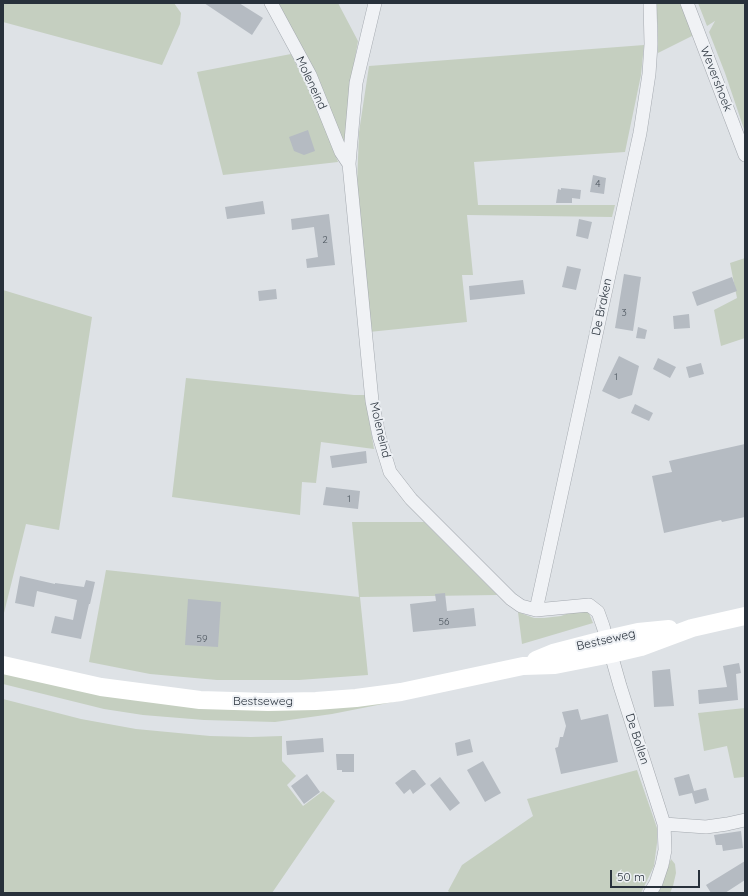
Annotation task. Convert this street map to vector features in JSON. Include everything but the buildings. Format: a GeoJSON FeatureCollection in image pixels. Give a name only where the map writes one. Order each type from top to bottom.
{"type":"FeatureCollection","features":[{"type":"Feature","properties":{"kind":"main road","name":"Bestseweg"},"geometry":{"type":"LineString","coordinates":[[3,666],[102,686],[200,700],[268,702],[356,698],[401,692],[523,666],[555,665],[609,647],[641,647],[692,628],[745,616]]}},
{"type":"Feature","properties":{"kind":"street","name":"Moleneind"},"geometry":{"type":"LineString","coordinates":[[271,3],[310,75],[340,152],[349,164]]}},
{"type":"Feature","properties":{"kind":"street","name":"Moleneind"},"geometry":{"type":"LineString","coordinates":[[374,3],[356,83],[352,114],[349,164],[372,401],[379,436],[390,472],[411,499],[512,599],[521,606],[536,610],[588,605],[598,612],[609,647]]}},
{"type":"Feature","properties":{"kind":"street","name":"De Braken"},"geometry":{"type":"LineString","coordinates":[[536,610],[640,133],[649,74],[651,44],[650,3]]}},
{"type":"Feature","properties":{"kind":"street","name":"Wevershoek"},"geometry":{"type":"LineString","coordinates":[[687,3],[745,156]]}},
{"type":"Feature","properties":{"kind":"street","name":"De Bollen"},"geometry":{"type":"LineString","coordinates":[[609,647],[664,824],[665,850],[662,865],[656,883],[650,893]]}},
{"type":"Feature","properties":{"kind":"street"},"geometry":{"type":"LineString","coordinates":[[664,824],[706,827],[745,820]]}},
{"type":"Feature","properties":{"kind":"green space"},"geometry":{"type":"Polygon","coordinates":[[[3,3],[174,3],[181,13],[180,24],[162,65],[3,22],[3,3]]]}},
{"type":"Feature","properties":{"kind":"green space"},"geometry":{"type":"Polygon","coordinates":[[[277,3],[338,3],[358,41],[353,70],[345,143],[343,143],[277,3]]]}},
{"type":"Feature","properties":{"kind":"green space"},"geometry":{"type":"Polygon","coordinates":[[[656,3],[682,3],[694,35],[658,53],[658,30],[656,3]]]}},
{"type":"Feature","properties":{"kind":"green space"},"geometry":{"type":"Polygon","coordinates":[[[698,3],[745,3],[745,132],[709,32],[715,21],[707,26],[698,3]]]}},
{"type":"Feature","properties":{"kind":"green space"},"geometry":{"type":"Polygon","coordinates":[[[644,45],[641,75],[625,152],[474,162],[478,205],[615,205],[612,217],[467,215],[473,275],[462,275],[467,322],[369,332],[357,185],[359,132],[369,66],[644,45]]]}},
{"type":"Feature","properties":{"kind":"green space"},"geometry":{"type":"Polygon","coordinates":[[[291,54],[319,111],[338,162],[223,175],[197,72],[291,54]]]}},
{"type":"Feature","properties":{"kind":"green space"},"geometry":{"type":"Polygon","coordinates":[[[745,258],[745,338],[721,346],[714,310],[737,298],[730,263],[745,258]]]}},
{"type":"Feature","properties":{"kind":"green space"},"geometry":{"type":"Polygon","coordinates":[[[3,290],[92,317],[59,530],[26,524],[3,617],[3,290]]]}},
{"type":"Feature","properties":{"kind":"green space"},"geometry":{"type":"Polygon","coordinates":[[[186,378],[365,395],[374,449],[321,442],[316,483],[302,482],[300,515],[172,497],[186,378]]]}},
{"type":"Feature","properties":{"kind":"green space"},"geometry":{"type":"Polygon","coordinates":[[[352,522],[424,522],[497,595],[360,597],[368,675],[299,680],[217,680],[150,674],[89,662],[106,570],[359,597],[352,522]]]}},
{"type":"Feature","properties":{"kind":"green space"},"geometry":{"type":"Polygon","coordinates":[[[577,610],[584,610],[589,613],[593,623],[522,644],[518,612],[534,618],[544,618],[561,616],[577,610]]]}},
{"type":"Feature","properties":{"kind":"green space"},"geometry":{"type":"Polygon","coordinates":[[[3,671],[99,693],[398,696],[398,701],[332,714],[275,722],[204,720],[143,715],[104,709],[3,684],[3,671]]]}},
{"type":"Feature","properties":{"kind":"green space"},"geometry":{"type":"Polygon","coordinates":[[[3,699],[81,719],[136,729],[210,736],[282,736],[282,761],[296,776],[287,785],[303,806],[323,791],[335,801],[272,893],[3,893],[3,699]]]}},
{"type":"Feature","properties":{"kind":"green space"},"geometry":{"type":"Polygon","coordinates":[[[745,708],[745,779],[744,777],[734,778],[727,746],[704,751],[698,713],[745,708]]]}},
{"type":"Feature","properties":{"kind":"green space"},"geometry":{"type":"Polygon","coordinates":[[[637,770],[657,828],[654,866],[641,893],[450,893],[448,891],[462,865],[533,816],[527,799],[637,770]]]}},
{"type":"Feature","properties":{"kind":"green space"},"geometry":{"type":"Polygon","coordinates":[[[671,859],[675,864],[676,873],[673,886],[670,893],[658,893],[671,859]]]}}]}
